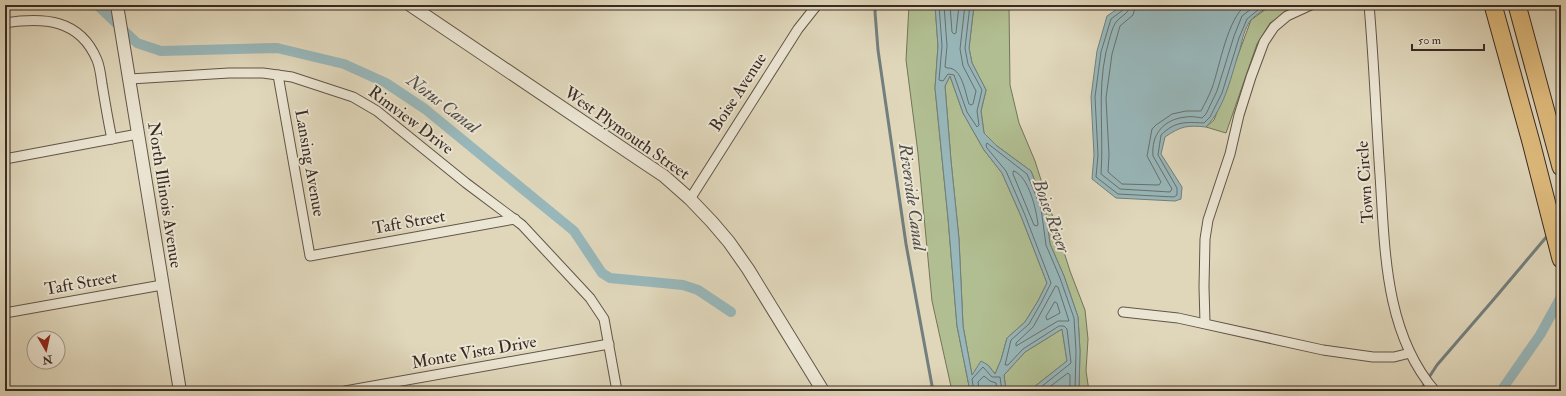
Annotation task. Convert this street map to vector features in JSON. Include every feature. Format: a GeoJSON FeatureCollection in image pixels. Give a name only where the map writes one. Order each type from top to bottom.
{"type":"FeatureCollection","features":[{"type":"Feature","properties":{"kind":"highway"},"geometry":{"type":"LineString","coordinates":[[1491,5],[1531,142],[1561,259]]}},
{"type":"Feature","properties":{"kind":"highway"},"geometry":{"type":"LineString","coordinates":[[1517,5],[1561,167]]}},
{"type":"Feature","properties":{"kind":"street","name":"North Illinois Avenue"},"geometry":{"type":"LineString","coordinates":[[117,5],[125,46],[180,391]]}},
{"type":"Feature","properties":{"kind":"street","name":"West Plymouth Street"},"geometry":{"type":"LineString","coordinates":[[410,5],[664,176],[690,199],[712,222],[748,269],[823,391]]}},
{"type":"Feature","properties":{"kind":"street","name":"Boise Avenue"},"geometry":{"type":"LineString","coordinates":[[690,199],[798,29],[816,5]]}},
{"type":"Feature","properties":{"kind":"street"},"geometry":{"type":"LineString","coordinates":[[1205,323],[1205,239],[1208,220],[1230,154],[1250,77],[1264,42],[1274,27],[1287,16],[1311,5]]}},
{"type":"Feature","properties":{"kind":"street","name":"Town Circle"},"geometry":{"type":"LineString","coordinates":[[1369,5],[1383,215],[1390,288],[1402,335],[1424,378],[1433,389]]}},
{"type":"Feature","properties":{"kind":"street"},"geometry":{"type":"LineString","coordinates":[[5,23],[36,19],[51,21],[66,25],[81,35],[98,61],[112,139]]}},
{"type":"Feature","properties":{"kind":"street","name":"Rimview Drive"},"geometry":{"type":"LineString","coordinates":[[130,79],[229,73],[263,73],[292,78],[353,97],[377,111],[466,183],[522,225],[590,298],[604,319],[617,391]]}},
{"type":"Feature","properties":{"kind":"street","name":"Lansing Avenue"},"geometry":{"type":"LineString","coordinates":[[278,75],[310,256]]}},
{"type":"Feature","properties":{"kind":"street"},"geometry":{"type":"LineString","coordinates":[[5,159],[138,134]]}},
{"type":"Feature","properties":{"kind":"street","name":"Taft Street"},"geometry":{"type":"LineString","coordinates":[[310,256],[515,219]]}},
{"type":"Feature","properties":{"kind":"street","name":"Taft Street"},"geometry":{"type":"LineString","coordinates":[[5,313],[162,285]]}},
{"type":"Feature","properties":{"kind":"street"},"geometry":{"type":"LineString","coordinates":[[1123,312],[1178,318],[1205,323],[1323,350],[1373,357],[1394,357],[1410,353]]}},
{"type":"Feature","properties":{"kind":"street","name":"Monte Vista Drive"},"geometry":{"type":"LineString","coordinates":[[345,391],[609,344]]}},
{"type":"Feature","properties":{"kind":"green space"},"geometry":{"type":"Polygon","coordinates":[[[909,5],[935,5],[938,46],[935,88],[957,326],[970,391],[952,391],[932,301],[918,153],[906,60],[909,5]]]}},
{"type":"Feature","properties":{"kind":"green space"},"geometry":{"type":"Polygon","coordinates":[[[974,5],[1009,5],[1010,85],[1019,123],[1035,161],[1070,271],[1085,310],[1088,339],[1086,371],[1089,391],[1079,391],[1080,351],[1078,317],[1064,276],[1050,244],[1045,207],[1031,171],[997,146],[984,133],[981,111],[986,90],[972,63],[969,48],[974,5]]]}},
{"type":"Feature","properties":{"kind":"green space"},"geometry":{"type":"Polygon","coordinates":[[[1274,5],[1300,5],[1270,23],[1257,44],[1226,133],[1206,127],[1214,120],[1251,20],[1274,5]]]}},
{"type":"Feature","properties":{"kind":"green space"},"geometry":{"type":"Polygon","coordinates":[[[950,76],[963,113],[984,150],[1002,173],[1021,216],[1047,283],[1025,322],[1007,338],[1001,360],[995,374],[988,365],[977,369],[972,375],[963,326],[959,239],[945,86],[950,76]]]}},
{"type":"Feature","properties":{"kind":"green space"},"geometry":{"type":"Polygon","coordinates":[[[1062,329],[1067,361],[1029,391],[1006,391],[1004,375],[1025,352],[1062,329]]]}},
{"type":"Feature","properties":{"kind":"water"},"geometry":{"type":"Polygon","coordinates":[[[935,5],[974,5],[969,48],[972,63],[986,90],[981,111],[984,133],[997,146],[1031,171],[1045,207],[1050,244],[1064,276],[1078,317],[1080,351],[1079,391],[1029,391],[1067,361],[1062,329],[1025,352],[1004,375],[1006,391],[970,391],[957,326],[935,88],[938,46],[935,5]],[[950,76],[945,86],[959,239],[963,326],[972,375],[981,361],[988,365],[995,374],[1001,360],[1007,338],[1025,322],[1047,283],[1021,216],[1002,173],[984,150],[963,113],[950,76]]]}},
{"type":"Feature","properties":{"kind":"water"},"geometry":{"type":"Polygon","coordinates":[[[1123,5],[1274,5],[1258,13],[1247,26],[1231,80],[1213,119],[1206,127],[1184,127],[1165,137],[1161,154],[1182,187],[1181,199],[1175,201],[1116,198],[1092,179],[1094,155],[1091,97],[1097,51],[1107,16],[1123,5]]]}},
{"type":"Feature","properties":{"kind":"waterway","name":"Notus Canal"},"geometry":{"type":"LineString","coordinates":[[97,5],[137,43],[161,51],[277,48],[344,64],[386,83],[425,109],[574,231],[602,273],[610,278],[683,285],[698,290],[731,312]]}},
{"type":"Feature","properties":{"kind":"waterway","name":"Riverside Canal"},"geometry":{"type":"LineString","coordinates":[[876,5],[875,12],[878,50],[906,244],[933,391]]}},
{"type":"Feature","properties":{"kind":"waterway"},"geometry":{"type":"LineString","coordinates":[[1420,391],[1437,365],[1548,235]]}},
{"type":"Feature","properties":{"kind":"waterway"},"geometry":{"type":"LineString","coordinates":[[1501,391],[1540,335],[1561,297]]}},
{"type":"Feature","properties":{"kind":"water label","name":"Boise River"},"geometry":{"type":"Point","coordinates":[1051,216]}}]}
